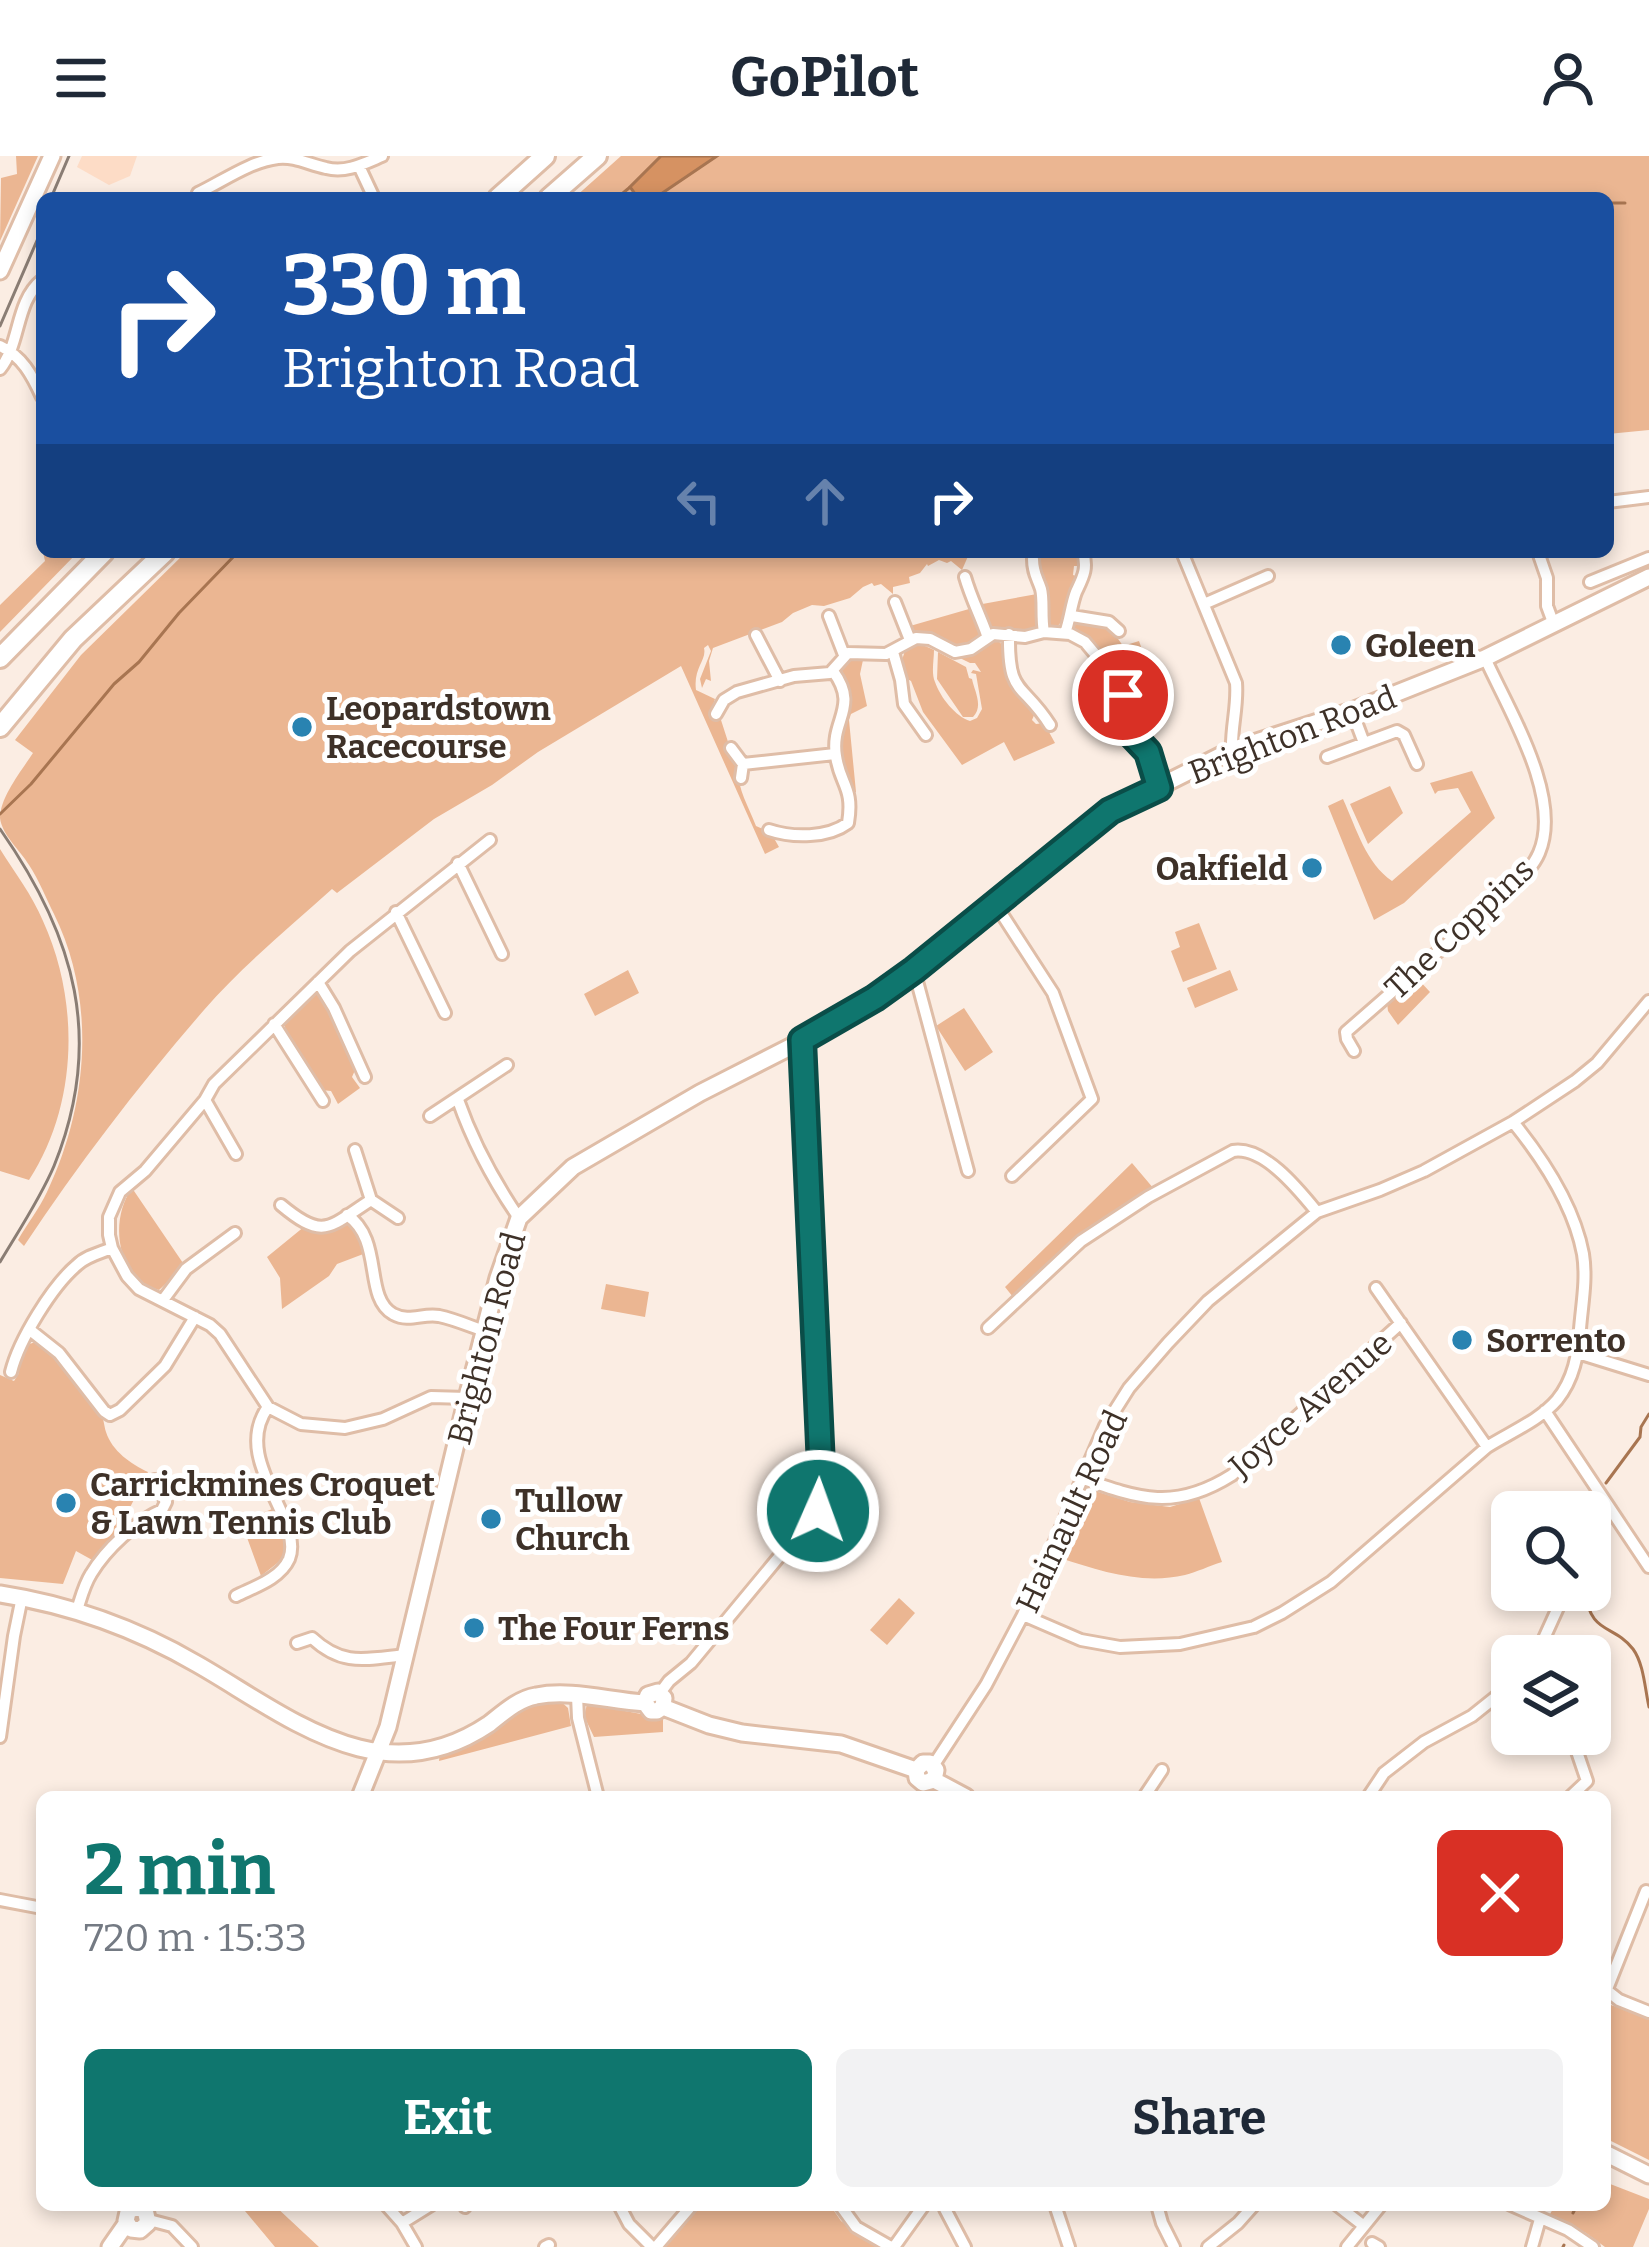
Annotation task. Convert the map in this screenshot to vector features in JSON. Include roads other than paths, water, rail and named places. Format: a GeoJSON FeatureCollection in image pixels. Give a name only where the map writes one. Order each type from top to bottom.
{"type":"FeatureCollection","features":[{"type":"Feature","properties":{"kind":"highway"},"geometry":{"type":"LineString","coordinates":[[505,192],[545,156]]}},
{"type":"Feature","properties":{"kind":"highway"},"geometry":{"type":"LineString","coordinates":[[556,192],[597,156]]}},
{"type":"Feature","properties":{"kind":"highway"},"geometry":{"type":"LineString","coordinates":[[0,645],[86,558]]}},
{"type":"Feature","properties":{"kind":"highway"},"geometry":{"type":"LineString","coordinates":[[0,658],[98,558]]}},
{"type":"Feature","properties":{"kind":"highway"},"geometry":{"type":"LineString","coordinates":[[0,708],[148,558]]}},
{"type":"Feature","properties":{"kind":"highway"},"geometry":{"type":"LineString","coordinates":[[0,727],[48,665],[159,558]]}},
{"type":"Feature","properties":{"kind":"street"},"geometry":{"type":"LineString","coordinates":[[0,271],[52,156]]}},
{"type":"Feature","properties":{"kind":"street"},"geometry":{"type":"LineString","coordinates":[[200,192],[276,158],[333,170],[382,156]]}},
{"type":"Feature","properties":{"kind":"street"},"geometry":{"type":"LineString","coordinates":[[359,166],[371,192]]}},
{"type":"Feature","properties":{"kind":"street"},"geometry":{"type":"LineString","coordinates":[[0,369],[36,286]]}},
{"type":"Feature","properties":{"kind":"street"},"geometry":{"type":"LineString","coordinates":[[6,349],[36,384]]}},
{"type":"Feature","properties":{"kind":"street"},"geometry":{"type":"LineString","coordinates":[[1614,501],[1649,497]]}},
{"type":"Feature","properties":{"kind":"street"},"geometry":{"type":"LineString","coordinates":[[1065,633],[1085,558]]}},
{"type":"Feature","properties":{"kind":"street"},"geometry":{"type":"LineString","coordinates":[[1185,558],[1236,683],[1232,750]]}},
{"type":"Feature","properties":{"kind":"street"},"geometry":{"type":"LineString","coordinates":[[1540,558],[1554,625]]}},
{"type":"Feature","properties":{"kind":"street"},"geometry":{"type":"LineString","coordinates":[[1589,582],[1649,558]]}},
{"type":"Feature","properties":{"kind":"street"},"geometry":{"type":"LineString","coordinates":[[1033,559],[1044,632]]}},
{"type":"Feature","properties":{"kind":"street"},"geometry":{"type":"LineString","coordinates":[[1204,604],[1268,575]]}},
{"type":"Feature","properties":{"kind":"street"},"geometry":{"type":"LineString","coordinates":[[964,577],[987,635]]}},
{"type":"Feature","properties":{"kind":"street","name":"Brighton Road"},"geometry":{"type":"LineString","coordinates":[[363,1791],[380,1751],[484,1331],[519,1217],[573,1167],[875,998],[1110,811],[1232,750],[1485,658],[1649,577]]}},
{"type":"Feature","properties":{"kind":"street"},"geometry":{"type":"LineString","coordinates":[[895,602],[910,640]]}},
{"type":"Feature","properties":{"kind":"street"},"geometry":{"type":"LineString","coordinates":[[829,616],[844,655]]}},
{"type":"Feature","properties":{"kind":"street"},"geometry":{"type":"LineString","coordinates":[[1072,616],[1109,622],[1119,631]]}},
{"type":"Feature","properties":{"kind":"street"},"geometry":{"type":"LineString","coordinates":[[844,655],[893,652],[910,640],[929,639],[955,652],[971,649],[987,635],[1065,633],[1095,654],[1102,682],[1123,711],[1132,735],[1148,752],[1159,788]]}},
{"type":"Feature","properties":{"kind":"street"},"geometry":{"type":"LineString","coordinates":[[1009,634],[1011,677],[1050,725]]}},
{"type":"Feature","properties":{"kind":"street"},"geometry":{"type":"LineString","coordinates":[[756,635],[780,681]]}},
{"type":"Feature","properties":{"kind":"street"},"geometry":{"type":"LineString","coordinates":[[893,652],[904,704],[926,735]]}},
{"type":"Feature","properties":{"kind":"street"},"geometry":{"type":"LineString","coordinates":[[716,714],[720,696],[833,671],[844,655]]}},
{"type":"Feature","properties":{"kind":"street","name":"The Coppins"},"geometry":{"type":"LineString","coordinates":[[1354,1051],[1346,1032],[1510,889],[1541,850],[1543,790],[1485,658]]}},
{"type":"Feature","properties":{"kind":"street"},"geometry":{"type":"LineString","coordinates":[[1115,699],[1140,690],[1135,666]]}},
{"type":"Feature","properties":{"kind":"street"},"geometry":{"type":"LineString","coordinates":[[769,830],[792,836],[841,829],[848,823],[849,789],[835,754],[846,695],[833,671]]}},
{"type":"Feature","properties":{"kind":"street"},"geometry":{"type":"LineString","coordinates":[[1352,710],[1364,743]]}},
{"type":"Feature","properties":{"kind":"street"},"geometry":{"type":"LineString","coordinates":[[1327,757],[1397,731],[1404,735],[1417,764]]}},
{"type":"Feature","properties":{"kind":"street"},"geometry":{"type":"LineString","coordinates":[[731,748],[742,771],[835,754]]}},
{"type":"Feature","properties":{"kind":"street"},"geometry":{"type":"LineString","coordinates":[[467,1397],[430,1397],[383,1419],[345,1428],[301,1424],[268,1407],[220,1334],[139,1288],[127,1276],[112,1248],[110,1216],[120,1192],[145,1171],[214,1084],[274,1024],[350,951],[490,840]]}},
{"type":"Feature","properties":{"kind":"street"},"geometry":{"type":"LineString","coordinates":[[458,863],[502,954]]}},
{"type":"Feature","properties":{"kind":"street"},"geometry":{"type":"LineString","coordinates":[[996,904],[1053,993],[1092,1099],[1012,1175]]}},
{"type":"Feature","properties":{"kind":"street"},"geometry":{"type":"LineString","coordinates":[[396,912],[445,1013]]}},
{"type":"Feature","properties":{"kind":"street"},"geometry":{"type":"LineString","coordinates":[[914,970],[968,1171]]}},
{"type":"Feature","properties":{"kind":"street"},"geometry":{"type":"LineString","coordinates":[[318,982],[365,1077]]}},
{"type":"Feature","properties":{"kind":"street","name":"Hainault Road"},"geometry":{"type":"LineString","coordinates":[[928,1772],[986,1684],[1023,1615],[1118,1404],[1168,1343],[1208,1301],[1317,1212],[1404,1181],[1513,1122],[1575,1081],[1597,1063],[1649,1001]]}},
{"type":"Feature","properties":{"kind":"street"},"geometry":{"type":"LineString","coordinates":[[274,1024],[323,1101]]}},
{"type":"Feature","properties":{"kind":"street"},"geometry":{"type":"LineString","coordinates":[[656,1701],[818,1511],[822,1489],[802,1040]]}},
{"type":"Feature","properties":{"kind":"street"},"geometry":{"type":"LineString","coordinates":[[430,1116],[495,1081],[507,1065]]}},
{"type":"Feature","properties":{"kind":"street"},"geometry":{"type":"LineString","coordinates":[[205,1100],[236,1154]]}},
{"type":"Feature","properties":{"kind":"street"},"geometry":{"type":"LineString","coordinates":[[458,1100],[478,1151],[519,1217]]}},
{"type":"Feature","properties":{"kind":"street"},"geometry":{"type":"LineString","coordinates":[[1023,1615],[1081,1640],[1120,1647],[1182,1644],[1254,1627],[1331,1582],[1487,1447],[1557,1400],[1578,1353],[1584,1277],[1581,1246],[1558,1189],[1513,1122]]}},
{"type":"Feature","properties":{"kind":"street"},"geometry":{"type":"LineString","coordinates":[[355,1150],[371,1200],[398,1217]]}},
{"type":"Feature","properties":{"kind":"street"},"geometry":{"type":"LineString","coordinates":[[988,1328],[1081,1241],[1148,1197],[1233,1151],[1262,1158],[1317,1212]]}},
{"type":"Feature","properties":{"kind":"street"},"geometry":{"type":"LineString","coordinates":[[281,1205],[313,1228],[325,1228],[371,1200]]}},
{"type":"Feature","properties":{"kind":"street"},"geometry":{"type":"LineString","coordinates":[[347,1215],[367,1237],[381,1303],[388,1311],[406,1320],[441,1316],[484,1331]]}},
{"type":"Feature","properties":{"kind":"street"},"geometry":{"type":"LineString","coordinates":[[164,1300],[186,1269],[235,1233]]}},
{"type":"Feature","properties":{"kind":"street"},"geometry":{"type":"LineString","coordinates":[[11,1372],[18,1351],[52,1296],[80,1262],[112,1248]]}},
{"type":"Feature","properties":{"kind":"street"},"geometry":{"type":"LineString","coordinates":[[1376,1288],[1487,1447]]}},
{"type":"Feature","properties":{"kind":"street"},"geometry":{"type":"LineString","coordinates":[[30,1330],[59,1353],[110,1414],[165,1366],[195,1317]]}},
{"type":"Feature","properties":{"kind":"street","name":"Joyce Avenue"},"geometry":{"type":"LineString","coordinates":[[1081,1478],[1149,1499],[1177,1498],[1214,1486],[1401,1323]]}},
{"type":"Feature","properties":{"kind":"street"},"geometry":{"type":"LineString","coordinates":[[1578,1353],[1649,1375]]}},
{"type":"Feature","properties":{"kind":"street"},"geometry":{"type":"LineString","coordinates":[[236,1596],[275,1576],[289,1558],[291,1540],[255,1439],[268,1407]]}},
{"type":"Feature","properties":{"kind":"street"},"geometry":{"type":"LineString","coordinates":[[1545,1411],[1649,1567]]}},
{"type":"Feature","properties":{"kind":"street"},"geometry":{"type":"LineString","coordinates":[[77,1610],[88,1577],[102,1558],[162,1510],[166,1502],[155,1480]]}},
{"type":"Feature","properties":{"kind":"street"},"geometry":{"type":"LineString","coordinates":[[0,1594],[77,1610],[146,1636],[314,1729],[358,1748],[400,1754],[451,1746],[522,1700],[538,1695],[656,1701],[709,1725],[742,1733],[841,1744],[928,1772],[957,1791]]}},
{"type":"Feature","properties":{"kind":"street"},"geometry":{"type":"LineString","coordinates":[[0,1737],[22,1597]]}},
{"type":"Feature","properties":{"kind":"street"},"geometry":{"type":"LineString","coordinates":[[297,1642],[311,1638],[341,1658],[406,1655]]}},
{"type":"Feature","properties":{"kind":"street"},"geometry":{"type":"LineString","coordinates":[[577,1696],[596,1791]]}},
{"type":"Feature","properties":{"kind":"street"},"geometry":{"type":"LineString","coordinates":[[1372,1791],[1384,1773],[1424,1742],[1491,1701]]}},
{"type":"Feature","properties":{"kind":"street"},"geometry":{"type":"LineString","coordinates":[[1577,1791],[1588,1781],[1579,1755]]}},
{"type":"Feature","properties":{"kind":"street"},"geometry":{"type":"LineString","coordinates":[[1148,1791],[1162,1771]]}},
{"type":"Feature","properties":{"kind":"street"},"geometry":{"type":"LineString","coordinates":[[1611,1977],[1646,1891]]}},
{"type":"Feature","properties":{"kind":"street"},"geometry":{"type":"LineString","coordinates":[[0,1900],[36,1907]]}},
{"type":"Feature","properties":{"kind":"street"},"geometry":{"type":"LineString","coordinates":[[1611,1993],[1649,2012]]}},
{"type":"Feature","properties":{"kind":"street"},"geometry":{"type":"LineString","coordinates":[[1611,2156],[1649,2175]]}},
{"type":"Feature","properties":{"kind":"street"},"geometry":{"type":"LineString","coordinates":[[391,2211],[416,2247]]}},
{"type":"Feature","properties":{"kind":"street"},"geometry":{"type":"LineString","coordinates":[[402,2223],[421,2211]]}},
{"type":"Feature","properties":{"kind":"street"},"geometry":{"type":"LineString","coordinates":[[622,2211],[654,2247],[687,2211]]}},
{"type":"Feature","properties":{"kind":"street"},"geometry":{"type":"LineString","coordinates":[[844,2211],[856,2227],[893,2247],[920,2211]]}},
{"type":"Feature","properties":{"kind":"street"},"geometry":{"type":"LineString","coordinates":[[946,2211],[965,2247]]}},
{"type":"Feature","properties":{"kind":"street"},"geometry":{"type":"LineString","coordinates":[[1057,2211],[1069,2247]]}},
{"type":"Feature","properties":{"kind":"street"},"geometry":{"type":"LineString","coordinates":[[1159,2211],[1174,2247]]}},
{"type":"Feature","properties":{"kind":"street"},"geometry":{"type":"LineString","coordinates":[[1208,2247],[1249,2211]]}},
{"type":"Feature","properties":{"kind":"street"},"geometry":{"type":"LineString","coordinates":[[1345,2211],[1364,2226]]}},
{"type":"Feature","properties":{"kind":"street"},"geometry":{"type":"LineString","coordinates":[[1346,2247],[1376,2211]]}},
{"type":"Feature","properties":{"kind":"street"},"geometry":{"type":"LineString","coordinates":[[1524,2211],[1593,2247]]}},
{"type":"Feature","properties":{"kind":"street"},"geometry":{"type":"LineString","coordinates":[[1532,2247],[1540,2218]]}},
{"type":"Feature","properties":{"kind":"street"},"geometry":{"type":"LineString","coordinates":[[133,2221],[172,2226],[192,2247]]}},
{"type":"Feature","properties":{"kind":"waterway"},"geometry":{"type":"LineString","coordinates":[[624,192],[629,188]]}},
{"type":"Feature","properties":{"kind":"waterway"},"geometry":{"type":"LineString","coordinates":[[1614,203],[1625,203]]}},
{"type":"Feature","properties":{"kind":"waterway"},"geometry":{"type":"LineString","coordinates":[[0,814],[232,558]]}},
{"type":"Feature","properties":{"kind":"waterway"},"geometry":{"type":"LineString","coordinates":[[1606,1483],[1640,1437],[1649,1414]]}},
{"type":"Feature","properties":{"kind":"waterway"},"geometry":{"type":"LineString","coordinates":[[1590,1611],[1637,1655],[1649,1707]]}},
{"type":"Feature","properties":{"kind":"tram line"},"geometry":{"type":"LineString","coordinates":[[54,192],[69,156]]}},
{"type":"Feature","properties":{"kind":"tram line"},"geometry":{"type":"LineString","coordinates":[[0,326],[36,243]]}},
{"type":"Feature","properties":{"kind":"tram line"},"geometry":{"type":"LineString","coordinates":[[0,829],[26,869],[63,949],[79,1032],[78,1075],[54,1166],[0,1262]]}},
{"type":"Feature","properties":{"kind":"place","name":"Goleen"},"geometry":{"type":"Point","coordinates":[1341,645]}},
{"type":"Feature","properties":{"kind":"place","name":"Leopardstown Racecourse"},"geometry":{"type":"Point","coordinates":[302,727]}},
{"type":"Feature","properties":{"kind":"place","name":"Oakfield"},"geometry":{"type":"Point","coordinates":[1312,868]}},
{"type":"Feature","properties":{"kind":"place","name":"Sorrento"},"geometry":{"type":"Point","coordinates":[1462,1340]}},
{"type":"Feature","properties":{"kind":"place","name":"Carrickmines Croquet & Lawn Tennis Club"},"geometry":{"type":"Point","coordinates":[66,1503]}},
{"type":"Feature","properties":{"kind":"place","name":"Tullow Church"},"geometry":{"type":"Point","coordinates":[491,1519]}},
{"type":"Feature","properties":{"kind":"place","name":"The Four Ferns"},"geometry":{"type":"Point","coordinates":[474,1628]}}]}
